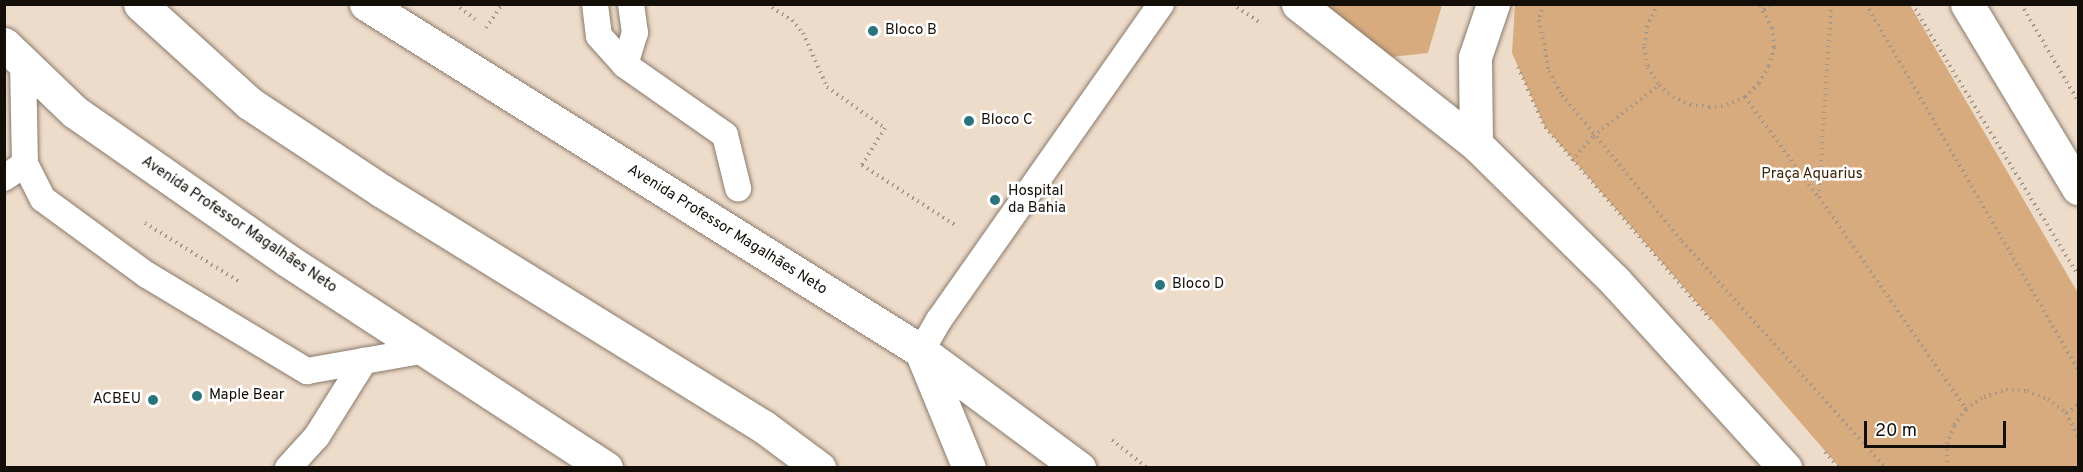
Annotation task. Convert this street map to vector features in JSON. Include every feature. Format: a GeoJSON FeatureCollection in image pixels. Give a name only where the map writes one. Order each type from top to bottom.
{"type":"FeatureCollection","features":[{"type":"Feature","properties":{"kind":"main road"},"geometry":{"type":"LineString","coordinates":[[140,4],[249,103],[382,191],[764,427],[819,468]]}},
{"type":"Feature","properties":{"kind":"main road","name":"Avenida Professor Magalhães Neto"},"geometry":{"type":"LineString","coordinates":[[366,4],[921,351],[1080,468]]}},
{"type":"Feature","properties":{"kind":"main road"},"geometry":{"type":"LineString","coordinates":[[1298,4],[1476,144],[1616,281],[1785,468]]}},
{"type":"Feature","properties":{"kind":"main road"},"geometry":{"type":"LineString","coordinates":[[1476,144],[1475,57],[1493,4]]}},
{"type":"Feature","properties":{"kind":"main road"},"geometry":{"type":"LineString","coordinates":[[1967,4],[2079,188]]}},
{"type":"Feature","properties":{"kind":"main road","name":"Avenida Professor Magalhães Neto"},"geometry":{"type":"LineString","coordinates":[[11,58],[75,112],[287,260],[606,468]]}},
{"type":"Feature","properties":{"kind":"main road"},"geometry":{"type":"LineString","coordinates":[[921,351],[969,468]]}},
{"type":"Feature","properties":{"kind":"lane"},"geometry":{"type":"LineString","coordinates":[[595,4],[599,36],[625,65],[725,135],[738,188]]}},
{"type":"Feature","properties":{"kind":"lane"},"geometry":{"type":"LineString","coordinates":[[625,65],[635,33],[632,4]]}},
{"type":"Feature","properties":{"kind":"lane"},"geometry":{"type":"LineString","coordinates":[[921,351],[939,320],[1161,4]]}},
{"type":"Feature","properties":{"kind":"lane"},"geometry":{"type":"LineString","coordinates":[[11,58],[15,171],[43,199],[147,276],[307,371],[426,350]]}},
{"type":"Feature","properties":{"kind":"lane"},"geometry":{"type":"LineString","coordinates":[[288,468],[317,436],[364,361]]}},
{"type":"Feature","properties":{"kind":"path"},"geometry":{"type":"LineString","coordinates":[[455,4],[486,28],[502,4]]}},
{"type":"Feature","properties":{"kind":"path"},"geometry":{"type":"LineString","coordinates":[[767,4],[792,20],[803,33],[827,87],[885,128],[862,165],[990,247]]}},
{"type":"Feature","properties":{"kind":"path"},"geometry":{"type":"LineString","coordinates":[[1543,4],[1539,20],[1549,71],[1562,95],[1593,136],[1682,241],[1886,468]]}},
{"type":"Feature","properties":{"kind":"path"},"geometry":{"type":"LineString","coordinates":[[1658,4],[1647,26],[1644,47],[1648,67],[1659,85],[1673,98],[1690,105],[1709,108],[1727,105],[1745,97],[1759,84],[1769,66],[1774,47],[1772,27],[1759,4]]}},
{"type":"Feature","properties":{"kind":"path"},"geometry":{"type":"LineString","coordinates":[[1764,10],[1770,4]]}},
{"type":"Feature","properties":{"kind":"path"},"geometry":{"type":"LineString","coordinates":[[1819,197],[1831,4]]}},
{"type":"Feature","properties":{"kind":"path"},"geometry":{"type":"LineString","coordinates":[[1866,4],[2079,369]]}},
{"type":"Feature","properties":{"kind":"path"},"geometry":{"type":"LineString","coordinates":[[1912,4],[2079,275]]}},
{"type":"Feature","properties":{"kind":"path"},"geometry":{"type":"LineString","coordinates":[[2021,4],[2079,101]]}},
{"type":"Feature","properties":{"kind":"path"},"geometry":{"type":"LineString","coordinates":[[1517,64],[1545,127],[1714,323]]}},
{"type":"Feature","properties":{"kind":"path"},"geometry":{"type":"LineString","coordinates":[[1572,161],[1593,136],[1659,85]]}},
{"type":"Feature","properties":{"kind":"path"},"geometry":{"type":"LineString","coordinates":[[1745,97],[1819,197],[1966,409]]}},
{"type":"Feature","properties":{"kind":"path"},"geometry":{"type":"LineString","coordinates":[[1947,468],[1947,444],[1954,425],[1966,409],[1984,396],[2006,390],[2027,391],[2048,399],[2066,413],[2079,437]]}},
{"type":"Feature","properties":{"kind":"path"},"geometry":{"type":"LineString","coordinates":[[2066,413],[2079,405]]}},
{"type":"Feature","properties":{"kind":"path"},"geometry":{"type":"LineString","coordinates":[[1822,448],[1839,468]]}},
{"type":"Feature","properties":{"kind":"green space"},"geometry":{"type":"Polygon","coordinates":[[[1322,5],[1442,5],[1428,53],[1391,57],[1322,5]]]}},
{"type":"Feature","properties":{"kind":"green space","name":"Praça Aquarius"},"geometry":{"type":"Polygon","coordinates":[[[1515,5],[1910,5],[2078,293],[2078,467],[1839,467],[1545,127],[1512,53],[1515,5]]]}},
{"type":"Feature","properties":{"kind":"place","name":"Bloco B"},"geometry":{"type":"Point","coordinates":[873,31]}},
{"type":"Feature","properties":{"kind":"place","name":"Bloco C"},"geometry":{"type":"Point","coordinates":[969,121]}},
{"type":"Feature","properties":{"kind":"place","name":"Hospital da Bahia"},"geometry":{"type":"Point","coordinates":[995,200]}},
{"type":"Feature","properties":{"kind":"place","name":"Bloco D"},"geometry":{"type":"Point","coordinates":[1160,285]}},
{"type":"Feature","properties":{"kind":"place","name":"Maple Bear"},"geometry":{"type":"Point","coordinates":[197,396]}},
{"type":"Feature","properties":{"kind":"place","name":"ACBEU"},"geometry":{"type":"Point","coordinates":[153,400]}}]}
